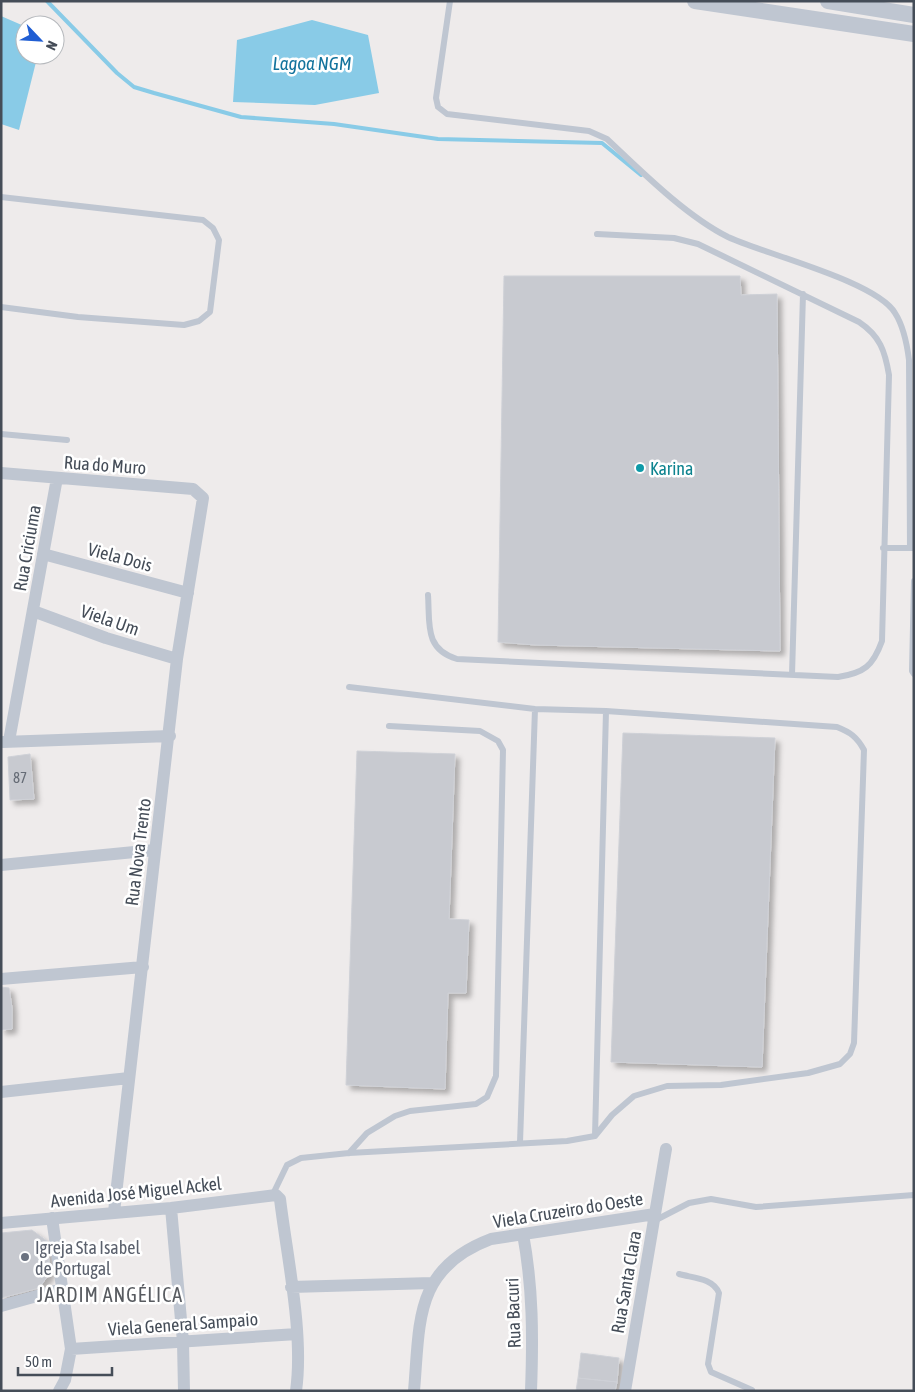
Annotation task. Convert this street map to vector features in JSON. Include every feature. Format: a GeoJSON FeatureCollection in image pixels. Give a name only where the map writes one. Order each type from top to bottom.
{"type":"FeatureCollection","features":[{"type":"Feature","properties":{"kind":"street"},"geometry":{"type":"LineString","coordinates":[[695,1],[914,34]]}},
{"type":"Feature","properties":{"kind":"street"},"geometry":{"type":"LineString","coordinates":[[828,1],[914,15]]}},
{"type":"Feature","properties":{"kind":"street","name":"Rua do Muro"},"geometry":{"type":"LineString","coordinates":[[1,473],[193,489],[203,498]]}},
{"type":"Feature","properties":{"kind":"street","name":"Rua Criciuma"},"geometry":{"type":"LineString","coordinates":[[5,742],[33,611],[57,478]]}},
{"type":"Feature","properties":{"kind":"street","name":"Rua Nova Trento"},"geometry":{"type":"LineString","coordinates":[[114,1212],[170,736],[177,658],[203,498]]}},
{"type":"Feature","properties":{"kind":"street","name":"Viela Dois"},"geometry":{"type":"LineString","coordinates":[[43,554],[188,593]]}},
{"type":"Feature","properties":{"kind":"street","name":"Viela Um"},"geometry":{"type":"LineString","coordinates":[[33,611],[115,641],[177,658]]}},
{"type":"Feature","properties":{"kind":"street"},"geometry":{"type":"LineString","coordinates":[[5,742],[170,736]]}},
{"type":"Feature","properties":{"kind":"street"},"geometry":{"type":"LineString","coordinates":[[1,865],[156,850]]}},
{"type":"Feature","properties":{"kind":"street"},"geometry":{"type":"LineString","coordinates":[[1,979],[143,967]]}},
{"type":"Feature","properties":{"kind":"street"},"geometry":{"type":"LineString","coordinates":[[1,1092],[130,1078]]}},
{"type":"Feature","properties":{"kind":"street","name":"Rua Santa Clara"},"geometry":{"type":"LineString","coordinates":[[625,1391],[666,1150]]}},
{"type":"Feature","properties":{"kind":"street"},"geometry":{"type":"LineString","coordinates":[[274,1194],[280,1199],[297,1334],[296,1391]]}},
{"type":"Feature","properties":{"kind":"street","name":"Avenida José Miguel Ackel"},"geometry":{"type":"LineString","coordinates":[[1,1223],[171,1208],[274,1194]]}},
{"type":"Feature","properties":{"kind":"street"},"geometry":{"type":"LineString","coordinates":[[171,1208],[183,1342],[184,1391]]}},
{"type":"Feature","properties":{"kind":"street"},"geometry":{"type":"LineString","coordinates":[[52,1218],[71,1350],[65,1380],[59,1391]]}},
{"type":"Feature","properties":{"kind":"street","name":"Viela Cruzeiro do Oeste"},"geometry":{"type":"LineString","coordinates":[[432,1283],[449,1264],[476,1244],[491,1239],[655,1218]]}},
{"type":"Feature","properties":{"kind":"street","name":"Rua Bacuri"},"geometry":{"type":"LineString","coordinates":[[523,1234],[529,1267],[534,1328],[531,1391]]}},
{"type":"Feature","properties":{"kind":"street"},"geometry":{"type":"LineString","coordinates":[[291,1287],[432,1283],[426,1295],[420,1322],[414,1391]]}},
{"type":"Feature","properties":{"kind":"street"},"geometry":{"type":"LineString","coordinates":[[1,1306],[62,1289]]}},
{"type":"Feature","properties":{"kind":"street","name":"Viela General Sampaio"},"geometry":{"type":"LineString","coordinates":[[71,1350],[297,1334]]}},
{"type":"Feature","properties":{"kind":"lane"},"geometry":{"type":"LineString","coordinates":[[450,1],[436,98],[438,107],[446,114],[589,131],[607,139],[701,220],[728,237],[828,274],[866,291],[895,312],[906,337],[909,360],[912,548],[883,548]]}},
{"type":"Feature","properties":{"kind":"lane"},"geometry":{"type":"LineString","coordinates":[[1,197],[203,220],[213,228],[219,240],[210,312],[200,321],[184,325],[78,317],[1,307]]}},
{"type":"Feature","properties":{"kind":"lane"},"geometry":{"type":"LineString","coordinates":[[428,595],[432,641],[438,650],[457,659],[838,677],[855,674],[868,667],[877,655],[882,641],[889,376],[886,353],[871,330],[803,294],[698,244],[674,238],[597,234]]}},
{"type":"Feature","properties":{"kind":"lane"},"geometry":{"type":"LineString","coordinates":[[792,675],[803,294]]}},
{"type":"Feature","properties":{"kind":"lane"},"geometry":{"type":"LineString","coordinates":[[1,434],[67,440]]}},
{"type":"Feature","properties":{"kind":"lane"},"geometry":{"type":"LineString","coordinates":[[914,582],[912,671],[914,674]]}},
{"type":"Feature","properties":{"kind":"lane"},"geometry":{"type":"LineString","coordinates":[[274,1194],[287,1165],[301,1158],[349,1153],[566,1141],[595,1136],[612,1115],[634,1096],[667,1086],[721,1085],[808,1073],[840,1064],[850,1054],[854,1044],[864,750],[859,740],[849,731],[836,727],[606,711],[536,709],[349,686]]}},
{"type":"Feature","properties":{"kind":"lane"},"geometry":{"type":"LineString","coordinates":[[520,1144],[536,709]]}},
{"type":"Feature","properties":{"kind":"lane"},"geometry":{"type":"LineString","coordinates":[[595,1136],[606,711]]}},
{"type":"Feature","properties":{"kind":"lane"},"geometry":{"type":"LineString","coordinates":[[349,1153],[367,1134],[395,1116],[410,1111],[476,1104],[486,1097],[496,1076],[502,750],[498,741],[480,731],[389,726]]}},
{"type":"Feature","properties":{"kind":"lane"},"geometry":{"type":"LineString","coordinates":[[655,1218],[689,1203],[711,1199],[756,1207],[914,1195]]}},
{"type":"Feature","properties":{"kind":"lane"},"geometry":{"type":"LineString","coordinates":[[679,1274],[709,1281],[714,1284],[719,1293],[708,1364],[711,1372],[752,1390]]}},
{"type":"Feature","properties":{"kind":"water"},"geometry":{"type":"Polygon","coordinates":[[[1,16],[15,22],[15,65],[35,65],[19,130],[1,124],[1,16]]]}},
{"type":"Feature","properties":{"kind":"water","name":"Lagoa NGM"},"geometry":{"type":"Polygon","coordinates":[[[312,20],[368,35],[379,93],[315,105],[233,102],[237,40],[312,20]]]}},
{"type":"Feature","properties":{"kind":"building","name":"Karina"},"geometry":{"type":"Polygon","coordinates":[[[504,276],[740,276],[741,295],[777,294],[780,651],[536,645],[498,642],[504,276]]]}},
{"type":"Feature","properties":{"kind":"building"},"geometry":{"type":"Polygon","coordinates":[[[623,733],[775,738],[762,1067],[611,1062],[623,733]]]}},
{"type":"Feature","properties":{"kind":"building"},"geometry":{"type":"Polygon","coordinates":[[[357,751],[455,754],[449,919],[469,920],[466,993],[448,993],[445,1089],[346,1085],[357,751]]]}},
{"type":"Feature","properties":{"kind":"building"},"geometry":{"type":"Polygon","coordinates":[[[30,754],[34,799],[10,800],[8,757],[30,754]]]}},
{"type":"Feature","properties":{"kind":"building"},"geometry":{"type":"Polygon","coordinates":[[[1,987],[9,988],[12,1008],[12,1029],[1,1030],[1,987]]]}},
{"type":"Feature","properties":{"kind":"building","name":"Igreja Sta Isabel de Portugal"},"geometry":{"type":"Polygon","coordinates":[[[32,1230],[47,1241],[50,1273],[39,1288],[1,1298],[1,1233],[32,1230]]]}},
{"type":"Feature","properties":{"kind":"building"},"geometry":{"type":"Polygon","coordinates":[[[581,1353],[619,1358],[617,1382],[578,1378],[581,1353]]]}},
{"type":"Feature","properties":{"kind":"building"},"geometry":{"type":"Polygon","coordinates":[[[578,1378],[617,1382],[615,1391],[576,1391],[578,1378]]]}},
{"type":"Feature","properties":{"kind":"waterway"},"geometry":{"type":"LineString","coordinates":[[47,1],[117,73],[134,87],[154,93],[241,117],[334,124],[438,139],[602,143],[641,175]]}},
{"type":"Feature","properties":{"kind":"place","name":"Karina"},"geometry":{"type":"Point","coordinates":[640,468]}},
{"type":"Feature","properties":{"kind":"place","name":"Igreja Sta Isabel de Portugal"},"geometry":{"type":"Point","coordinates":[25,1257]}},
{"type":"Feature","properties":{"kind":"district","name":"JARDIM ANGÉLICA"},"geometry":{"type":"Point","coordinates":[110,1294]}}]}
